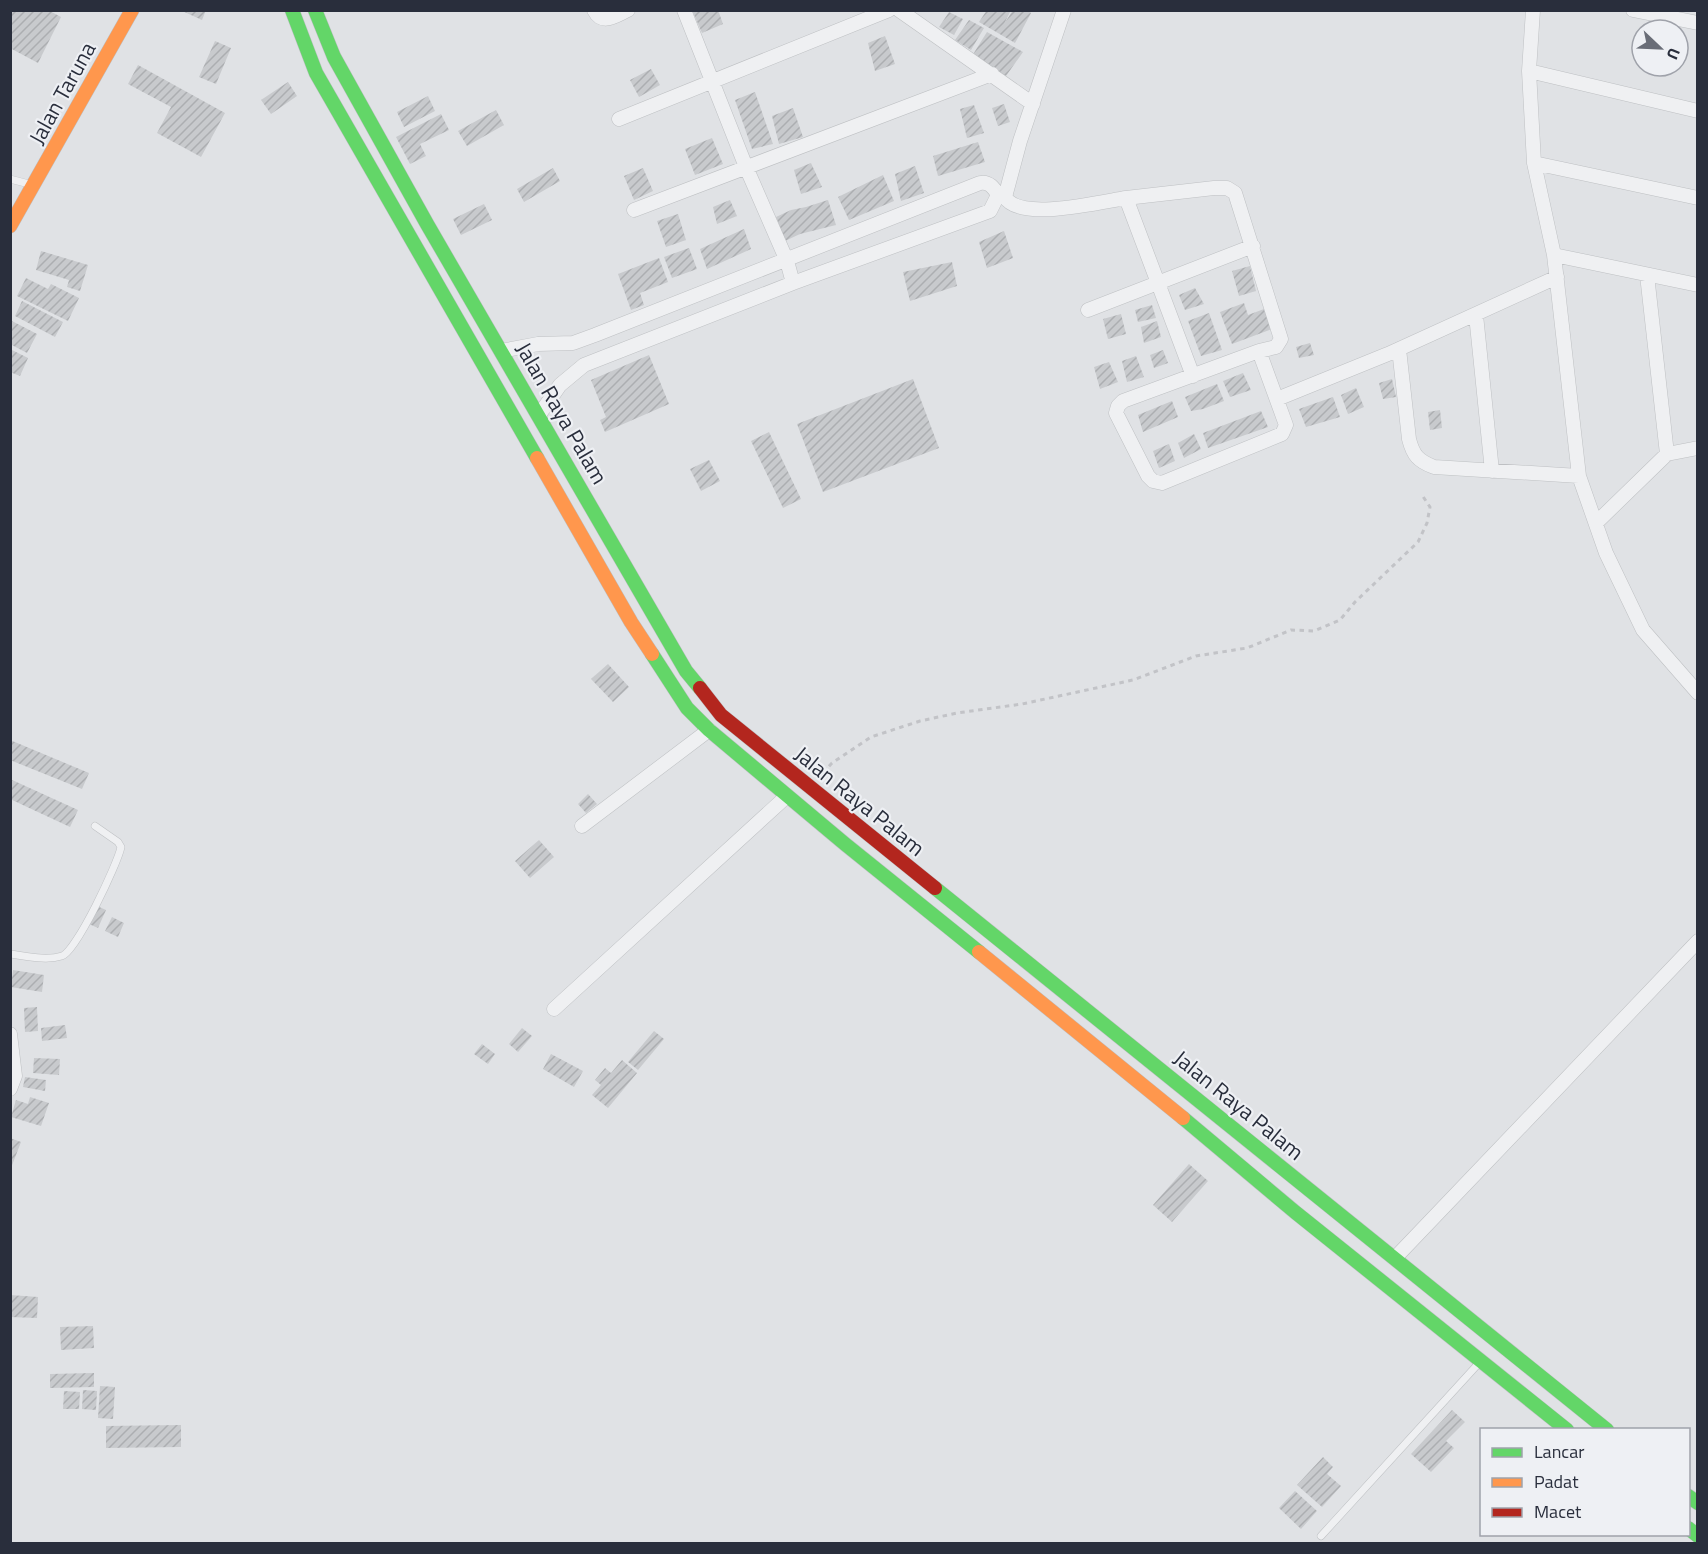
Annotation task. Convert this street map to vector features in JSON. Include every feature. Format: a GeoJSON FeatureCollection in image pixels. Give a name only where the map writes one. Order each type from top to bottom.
{"type":"FeatureCollection","features":[{"type":"Feature","properties":{"kind":"main road","name":"Jalan Taruna"},"geometry":{"type":"LineString","coordinates":[[10,226],[132,10]]}},
{"type":"Feature","properties":{"kind":"main road","name":"Jalan Raya Palam"},"geometry":{"type":"LineString","coordinates":[[291,10],[316,73],[539,465],[646,646],[687,708],[709,730],[787,796],[1565,1428]]}},
{"type":"Feature","properties":{"kind":"main road","name":"Jalan Raya Palam"},"geometry":{"type":"LineString","coordinates":[[315,10],[334,57],[427,224],[686,671],[721,715],[1605,1428]]}},
{"type":"Feature","properties":{"kind":"main road"},"geometry":{"type":"LineString","coordinates":[[408,235],[427,224]]}},
{"type":"Feature","properties":{"kind":"main road"},"geometry":{"type":"LineString","coordinates":[[763,774],[776,760]]}},
{"type":"Feature","properties":{"kind":"street"},"geometry":{"type":"LineString","coordinates":[[594,10],[600,18],[607,20],[628,10]]}},
{"type":"Feature","properties":{"kind":"street"},"geometry":{"type":"LineString","coordinates":[[684,10],[711,82],[787,261],[793,283]]}},
{"type":"Feature","properties":{"kind":"street"},"geometry":{"type":"LineString","coordinates":[[619,119],[889,10]]}},
{"type":"Feature","properties":{"kind":"street"},"geometry":{"type":"LineString","coordinates":[[899,10],[1033,104]]}},
{"type":"Feature","properties":{"kind":"street"},"geometry":{"type":"LineString","coordinates":[[1533,10],[1528,71],[1534,163],[1554,255],[1579,476],[1606,553],[1643,630],[1698,693]]}},
{"type":"Feature","properties":{"kind":"street"},"geometry":{"type":"LineString","coordinates":[[1633,10],[1698,23]]}},
{"type":"Feature","properties":{"kind":"street"},"geometry":{"type":"LineString","coordinates":[[539,415],[560,385],[584,365],[793,283],[990,212],[1001,196],[1033,104],[1059,13]]}},
{"type":"Feature","properties":{"kind":"street"},"geometry":{"type":"LineString","coordinates":[[1528,71],[1698,111]]}},
{"type":"Feature","properties":{"kind":"street"},"geometry":{"type":"LineString","coordinates":[[634,210],[992,74]]}},
{"type":"Feature","properties":{"kind":"street"},"geometry":{"type":"LineString","coordinates":[[1534,163],[1698,198]]}},
{"type":"Feature","properties":{"kind":"street"},"geometry":{"type":"LineString","coordinates":[[501,351],[538,344],[573,343],[787,261],[980,183],[994,188],[1013,206],[1030,209],[1069,207],[1214,188],[1227,188],[1235,193],[1281,339],[1276,347],[1259,351],[1123,401],[1118,406],[1116,413],[1148,476],[1158,483],[1282,434],[1286,425],[1259,351]]}},
{"type":"Feature","properties":{"kind":"street"},"geometry":{"type":"LineString","coordinates":[[1126,198],[1193,376]]}},
{"type":"Feature","properties":{"kind":"street"},"geometry":{"type":"LineString","coordinates":[[1088,310],[1253,246]]}},
{"type":"Feature","properties":{"kind":"street"},"geometry":{"type":"LineString","coordinates":[[1554,255],[1698,285]]}},
{"type":"Feature","properties":{"kind":"street"},"geometry":{"type":"LineString","coordinates":[[1647,275],[1667,454]]}},
{"type":"Feature","properties":{"kind":"street"},"geometry":{"type":"LineString","coordinates":[[1277,399],[1399,349],[1557,277]]}},
{"type":"Feature","properties":{"kind":"street"},"geometry":{"type":"LineString","coordinates":[[1476,315],[1492,471]]}},
{"type":"Feature","properties":{"kind":"street"},"geometry":{"type":"LineString","coordinates":[[573,343],[584,365]]}},
{"type":"Feature","properties":{"kind":"street"},"geometry":{"type":"LineString","coordinates":[[1399,349],[1412,452],[1420,461],[1434,467],[1579,476]]}},
{"type":"Feature","properties":{"kind":"street"},"geometry":{"type":"LineString","coordinates":[[1596,523],[1667,454],[1698,448]]}},
{"type":"Feature","properties":{"kind":"street"},"geometry":{"type":"LineString","coordinates":[[582,826],[709,730]]}},
{"type":"Feature","properties":{"kind":"street"},"geometry":{"type":"LineString","coordinates":[[554,1009],[787,796]]}},
{"type":"Feature","properties":{"kind":"street"},"geometry":{"type":"LineString","coordinates":[[1395,1258],[1698,941]]}},
{"type":"Feature","properties":{"kind":"street"},"geometry":{"type":"LineString","coordinates":[[10,1034],[15,1076],[10,1089]]}},
{"type":"Feature","properties":{"kind":"lane"},"geometry":{"type":"LineString","coordinates":[[10,179],[34,186]]}},
{"type":"Feature","properties":{"kind":"lane"},"geometry":{"type":"LineString","coordinates":[[10,954],[40,958],[62,956],[70,951],[81,934],[121,847],[118,842],[95,826]]}},
{"type":"Feature","properties":{"kind":"lane"},"geometry":{"type":"LineString","coordinates":[[1321,1536],[1481,1361]]}},
{"type":"Feature","properties":{"kind":"path"},"geometry":{"type":"LineString","coordinates":[[809,788],[832,763],[871,737],[920,721],[957,713],[1022,704],[1133,680],[1196,656],[1247,648],[1291,630],[1314,631],[1340,620],[1355,602],[1418,542],[1427,523],[1430,507],[1422,495]]}},
{"type":"Feature","properties":{"kind":"building"},"geometry":{"type":"Polygon","coordinates":[[[10,10],[48,10],[61,17],[38,63],[10,48],[10,10]]]}},
{"type":"Feature","properties":{"kind":"building"},"geometry":{"type":"Polygon","coordinates":[[[180,10],[206,10],[202,20],[180,10]]]}},
{"type":"Feature","properties":{"kind":"building"},"geometry":{"type":"Polygon","coordinates":[[[692,10],[718,10],[723,24],[702,33],[692,10]]]}},
{"type":"Feature","properties":{"kind":"building"},"geometry":{"type":"Polygon","coordinates":[[[987,10],[1011,10],[1004,24],[1013,10],[1027,10],[1031,13],[1015,43],[979,22],[987,10]]]}},
{"type":"Feature","properties":{"kind":"building"},"geometry":{"type":"Polygon","coordinates":[[[949,12],[963,19],[954,35],[939,27],[949,12]]]}},
{"type":"Feature","properties":{"kind":"building"},"geometry":{"type":"Polygon","coordinates":[[[969,20],[984,28],[971,50],[955,40],[969,20]]]}},
{"type":"Feature","properties":{"kind":"building"},"geometry":{"type":"Polygon","coordinates":[[[987,32],[1023,52],[1006,76],[972,56],[987,32]]]}},
{"type":"Feature","properties":{"kind":"building"},"geometry":{"type":"Polygon","coordinates":[[[885,36],[895,64],[875,71],[868,43],[885,36]]]}},
{"type":"Feature","properties":{"kind":"building"},"geometry":{"type":"Polygon","coordinates":[[[215,41],[231,48],[216,84],[199,77],[215,41]]]}},
{"type":"Feature","properties":{"kind":"building"},"geometry":{"type":"Polygon","coordinates":[[[138,65],[225,113],[201,157],[157,133],[171,107],[128,84],[138,65]]]}},
{"type":"Feature","properties":{"kind":"building"},"geometry":{"type":"Polygon","coordinates":[[[651,69],[660,85],[639,97],[630,80],[651,69]]]}},
{"type":"Feature","properties":{"kind":"building"},"geometry":{"type":"Polygon","coordinates":[[[288,82],[297,96],[271,114],[261,100],[288,82]]]}},
{"type":"Feature","properties":{"kind":"building"},"geometry":{"type":"Polygon","coordinates":[[[755,92],[773,144],[752,149],[735,100],[755,92]]]}},
{"type":"Feature","properties":{"kind":"building"},"geometry":{"type":"Polygon","coordinates":[[[428,96],[435,111],[404,127],[397,112],[428,96]]]}},
{"type":"Feature","properties":{"kind":"building"},"geometry":{"type":"Polygon","coordinates":[[[1004,104],[1010,122],[998,126],[992,108],[1004,104]]]}},
{"type":"Feature","properties":{"kind":"building"},"geometry":{"type":"Polygon","coordinates":[[[974,105],[984,133],[967,138],[960,109],[974,105]]]}},
{"type":"Feature","properties":{"kind":"building"},"geometry":{"type":"Polygon","coordinates":[[[793,108],[803,137],[779,144],[772,116],[793,108]]]}},
{"type":"Feature","properties":{"kind":"building"},"geometry":{"type":"Polygon","coordinates":[[[496,110],[504,125],[467,146],[458,131],[496,110]]]}},
{"type":"Feature","properties":{"kind":"building"},"geometry":{"type":"Polygon","coordinates":[[[441,114],[449,130],[420,144],[426,156],[410,164],[396,137],[441,114]]]}},
{"type":"Feature","properties":{"kind":"building"},"geometry":{"type":"Polygon","coordinates":[[[712,138],[723,164],[695,175],[685,149],[712,138]]]}},
{"type":"Feature","properties":{"kind":"building"},"geometry":{"type":"Polygon","coordinates":[[[978,142],[985,162],[938,176],[933,156],[978,142]]]}},
{"type":"Feature","properties":{"kind":"building"},"geometry":{"type":"Polygon","coordinates":[[[811,163],[822,187],[801,194],[794,170],[811,163]]]}},
{"type":"Feature","properties":{"kind":"building"},"geometry":{"type":"Polygon","coordinates":[[[915,166],[924,193],[901,201],[895,174],[915,166]]]}},
{"type":"Feature","properties":{"kind":"building"},"geometry":{"type":"Polygon","coordinates":[[[553,168],[560,181],[524,202],[517,189],[553,168]]]}},
{"type":"Feature","properties":{"kind":"building"},"geometry":{"type":"Polygon","coordinates":[[[643,168],[653,191],[634,200],[624,176],[643,168]]]}},
{"type":"Feature","properties":{"kind":"building"},"geometry":{"type":"Polygon","coordinates":[[[883,175],[894,201],[849,220],[838,197],[883,175]]]}},
{"type":"Feature","properties":{"kind":"building"},"geometry":{"type":"Polygon","coordinates":[[[730,200],[737,216],[717,224],[713,207],[730,200]]]}},
{"type":"Feature","properties":{"kind":"building"},"geometry":{"type":"Polygon","coordinates":[[[828,200],[836,225],[800,234],[785,241],[776,217],[791,210],[828,200]]]}},
{"type":"Feature","properties":{"kind":"building"},"geometry":{"type":"Polygon","coordinates":[[[484,204],[492,220],[461,235],[453,219],[484,204]]]}},
{"type":"Feature","properties":{"kind":"building"},"geometry":{"type":"Polygon","coordinates":[[[678,214],[686,240],[666,247],[657,221],[678,214]]]}},
{"type":"Feature","properties":{"kind":"building"},"geometry":{"type":"Polygon","coordinates":[[[744,229],[751,249],[707,269],[700,249],[744,229]]]}},
{"type":"Feature","properties":{"kind":"building"},"geometry":{"type":"Polygon","coordinates":[[[1004,231],[1013,258],[987,268],[979,242],[1004,231]]]}},
{"type":"Feature","properties":{"kind":"building"},"geometry":{"type":"Polygon","coordinates":[[[689,248],[697,269],[672,278],[664,257],[689,248]]]}},
{"type":"Feature","properties":{"kind":"building"},"geometry":{"type":"Polygon","coordinates":[[[41,251],[88,265],[80,291],[67,287],[69,280],[36,270],[41,251]]]}},
{"type":"Feature","properties":{"kind":"building"},"geometry":{"type":"Polygon","coordinates":[[[659,258],[668,282],[640,293],[644,305],[631,310],[618,274],[659,258]]]}},
{"type":"Feature","properties":{"kind":"building"},"geometry":{"type":"Polygon","coordinates":[[[952,262],[957,286],[910,301],[903,272],[952,262]]]}},
{"type":"Feature","properties":{"kind":"building"},"geometry":{"type":"Polygon","coordinates":[[[1250,266],[1256,291],[1239,296],[1232,271],[1250,266]]]}},
{"type":"Feature","properties":{"kind":"building"},"geometry":{"type":"Polygon","coordinates":[[[26,278],[48,289],[51,284],[79,298],[68,321],[17,296],[26,278]]]}},
{"type":"Feature","properties":{"kind":"building"},"geometry":{"type":"Polygon","coordinates":[[[1195,288],[1204,304],[1185,310],[1179,295],[1195,288]]]}},
{"type":"Feature","properties":{"kind":"building"},"geometry":{"type":"Polygon","coordinates":[[[22,301],[63,322],[55,337],[15,316],[22,301]]]}},
{"type":"Feature","properties":{"kind":"building"},"geometry":{"type":"Polygon","coordinates":[[[1244,303],[1248,315],[1264,309],[1272,329],[1232,344],[1220,312],[1244,303]]]}},
{"type":"Feature","properties":{"kind":"building"},"geometry":{"type":"Polygon","coordinates":[[[1152,305],[1156,318],[1138,322],[1135,310],[1152,305]]]}},
{"type":"Feature","properties":{"kind":"building"},"geometry":{"type":"Polygon","coordinates":[[[1209,313],[1222,350],[1201,356],[1188,321],[1209,313]]]}},
{"type":"Feature","properties":{"kind":"building"},"geometry":{"type":"Polygon","coordinates":[[[1121,314],[1126,334],[1108,339],[1103,319],[1121,314]]]}},
{"type":"Feature","properties":{"kind":"building"},"geometry":{"type":"Polygon","coordinates":[[[10,320],[37,334],[27,353],[10,344],[10,320]]]}},
{"type":"Feature","properties":{"kind":"building"},"geometry":{"type":"Polygon","coordinates":[[[1157,321],[1161,337],[1144,343],[1141,327],[1157,321]]]}},
{"type":"Feature","properties":{"kind":"building"},"geometry":{"type":"Polygon","coordinates":[[[1310,343],[1314,355],[1299,358],[1296,347],[1310,343]]]}},
{"type":"Feature","properties":{"kind":"building"},"geometry":{"type":"Polygon","coordinates":[[[10,349],[28,358],[20,376],[10,372],[10,349]]]}},
{"type":"Feature","properties":{"kind":"building"},"geometry":{"type":"Polygon","coordinates":[[[1163,350],[1168,363],[1154,368],[1150,355],[1163,350]]]}},
{"type":"Feature","properties":{"kind":"building"},"geometry":{"type":"Polygon","coordinates":[[[649,355],[669,404],[605,432],[600,420],[606,417],[591,380],[649,355]]]}},
{"type":"Feature","properties":{"kind":"building"},"geometry":{"type":"Polygon","coordinates":[[[1136,356],[1144,377],[1127,382],[1122,361],[1136,356]]]}},
{"type":"Feature","properties":{"kind":"building"},"geometry":{"type":"Polygon","coordinates":[[[1109,362],[1118,382],[1100,389],[1094,367],[1109,362]]]}},
{"type":"Feature","properties":{"kind":"building"},"geometry":{"type":"Polygon","coordinates":[[[1243,373],[1251,390],[1230,397],[1223,381],[1243,373]]]}},
{"type":"Feature","properties":{"kind":"building"},"geometry":{"type":"Polygon","coordinates":[[[913,379],[939,448],[823,492],[797,424],[913,379]]]}},
{"type":"Feature","properties":{"kind":"building"},"geometry":{"type":"Polygon","coordinates":[[[1392,379],[1396,397],[1383,399],[1379,383],[1392,379]]]}},
{"type":"Feature","properties":{"kind":"building"},"geometry":{"type":"Polygon","coordinates":[[[1217,384],[1224,401],[1191,411],[1185,397],[1217,384]]]}},
{"type":"Feature","properties":{"kind":"building"},"geometry":{"type":"Polygon","coordinates":[[[1356,388],[1364,407],[1348,414],[1341,395],[1356,388]]]}},
{"type":"Feature","properties":{"kind":"building"},"geometry":{"type":"Polygon","coordinates":[[[1333,397],[1340,417],[1306,427],[1299,409],[1333,397]]]}},
{"type":"Feature","properties":{"kind":"building"},"geometry":{"type":"Polygon","coordinates":[[[1172,401],[1178,417],[1143,432],[1138,415],[1172,401]]]}},
{"type":"Feature","properties":{"kind":"building"},"geometry":{"type":"Polygon","coordinates":[[[1440,410],[1442,428],[1430,430],[1428,412],[1440,410]]]}},
{"type":"Feature","properties":{"kind":"building"},"geometry":{"type":"Polygon","coordinates":[[[1261,411],[1268,427],[1208,448],[1203,433],[1261,411]]]}},
{"type":"Feature","properties":{"kind":"building"},"geometry":{"type":"Polygon","coordinates":[[[769,432],[801,499],[783,508],[751,441],[769,432]]]}},
{"type":"Feature","properties":{"kind":"building"},"geometry":{"type":"Polygon","coordinates":[[[1194,434],[1201,449],[1184,458],[1178,443],[1194,434]]]}},
{"type":"Feature","properties":{"kind":"building"},"geometry":{"type":"Polygon","coordinates":[[[1169,444],[1175,461],[1159,468],[1153,451],[1169,444]]]}},
{"type":"Feature","properties":{"kind":"building"},"geometry":{"type":"Polygon","coordinates":[[[709,460],[720,481],[701,491],[690,469],[709,460]]]}},
{"type":"Feature","properties":{"kind":"building"},"geometry":{"type":"Polygon","coordinates":[[[608,664],[629,687],[613,702],[591,679],[608,664]]]}},
{"type":"Feature","properties":{"kind":"building"},"geometry":{"type":"Polygon","coordinates":[[[10,740],[89,773],[82,789],[10,760],[10,740]]]}},
{"type":"Feature","properties":{"kind":"building"},"geometry":{"type":"Polygon","coordinates":[[[10,779],[78,810],[70,827],[10,799],[10,779]]]}},
{"type":"Feature","properties":{"kind":"building"},"geometry":{"type":"Polygon","coordinates":[[[588,794],[597,804],[586,813],[578,804],[588,794]]]}},
{"type":"Feature","properties":{"kind":"building"},"geometry":{"type":"Polygon","coordinates":[[[539,840],[554,857],[530,878],[515,861],[539,840]]]}},
{"type":"Feature","properties":{"kind":"building"},"geometry":{"type":"Polygon","coordinates":[[[97,906],[106,910],[98,928],[89,924],[97,906]]]}},
{"type":"Feature","properties":{"kind":"building"},"geometry":{"type":"Polygon","coordinates":[[[112,917],[124,923],[118,937],[105,931],[112,917]]]}},
{"type":"Feature","properties":{"kind":"building"},"geometry":{"type":"Polygon","coordinates":[[[13,970],[44,975],[42,992],[11,987],[13,970]]]}},
{"type":"Feature","properties":{"kind":"building"},"geometry":{"type":"Polygon","coordinates":[[[37,1007],[38,1031],[25,1032],[24,1008],[37,1007]]]}},
{"type":"Feature","properties":{"kind":"building"},"geometry":{"type":"Polygon","coordinates":[[[65,1025],[67,1038],[42,1041],[41,1028],[65,1025]]]}},
{"type":"Feature","properties":{"kind":"building"},"geometry":{"type":"Polygon","coordinates":[[[522,1028],[532,1036],[518,1052],[509,1044],[522,1028]]]}},
{"type":"Feature","properties":{"kind":"building"},"geometry":{"type":"Polygon","coordinates":[[[654,1031],[664,1039],[638,1070],[628,1062],[654,1031]]]}},
{"type":"Feature","properties":{"kind":"building"},"geometry":{"type":"Polygon","coordinates":[[[482,1044],[495,1054],[488,1064],[474,1054],[482,1044]]]}},
{"type":"Feature","properties":{"kind":"building"},"geometry":{"type":"Polygon","coordinates":[[[551,1054],[583,1071],[574,1087],[543,1069],[551,1054]]]}},
{"type":"Feature","properties":{"kind":"building"},"geometry":{"type":"Polygon","coordinates":[[[34,1058],[60,1059],[59,1075],[33,1073],[34,1058]]]}},
{"type":"Feature","properties":{"kind":"building"},"geometry":{"type":"Polygon","coordinates":[[[622,1060],[637,1073],[608,1108],[592,1095],[601,1085],[595,1080],[605,1068],[611,1073],[622,1060]]]}},
{"type":"Feature","properties":{"kind":"building"},"geometry":{"type":"Polygon","coordinates":[[[25,1077],[46,1080],[45,1091],[23,1087],[25,1077]]]}},
{"type":"Feature","properties":{"kind":"building"},"geometry":{"type":"Polygon","coordinates":[[[30,1097],[49,1103],[41,1126],[11,1117],[16,1100],[28,1104],[30,1097]]]}},
{"type":"Feature","properties":{"kind":"building"},"geometry":{"type":"Polygon","coordinates":[[[10,1138],[21,1142],[11,1168],[10,1168],[10,1138]]]}},
{"type":"Feature","properties":{"kind":"building"},"geometry":{"type":"Polygon","coordinates":[[[1189,1164],[1208,1181],[1172,1222],[1153,1205],[1189,1164]]]}},
{"type":"Feature","properties":{"kind":"building"},"geometry":{"type":"Polygon","coordinates":[[[10,1295],[38,1297],[37,1318],[10,1317],[10,1295]]]}},
{"type":"Feature","properties":{"kind":"building"},"geometry":{"type":"Polygon","coordinates":[[[93,1326],[94,1348],[61,1350],[60,1327],[93,1326]]]}},
{"type":"Feature","properties":{"kind":"building"},"geometry":{"type":"Polygon","coordinates":[[[94,1373],[94,1387],[50,1388],[50,1374],[94,1373]]]}},
{"type":"Feature","properties":{"kind":"building"},"geometry":{"type":"Polygon","coordinates":[[[100,1386],[115,1387],[113,1419],[98,1418],[100,1386]]]}},
{"type":"Feature","properties":{"kind":"building"},"geometry":{"type":"Polygon","coordinates":[[[83,1390],[97,1391],[96,1410],[82,1409],[83,1390]]]}},
{"type":"Feature","properties":{"kind":"building"},"geometry":{"type":"Polygon","coordinates":[[[64,1391],[80,1392],[79,1409],[63,1409],[64,1391]]]}},
{"type":"Feature","properties":{"kind":"building"},"geometry":{"type":"Polygon","coordinates":[[[1452,1410],[1465,1422],[1446,1441],[1454,1448],[1431,1472],[1411,1454],[1452,1410]]]}},
{"type":"Feature","properties":{"kind":"building"},"geometry":{"type":"Polygon","coordinates":[[[181,1425],[181,1447],[106,1448],[106,1426],[181,1425]]]}},
{"type":"Feature","properties":{"kind":"building"},"geometry":{"type":"Polygon","coordinates":[[[1323,1457],[1333,1467],[1327,1474],[1341,1486],[1322,1507],[1297,1485],[1323,1457]]]}},
{"type":"Feature","properties":{"kind":"building"},"geometry":{"type":"Polygon","coordinates":[[[1295,1491],[1317,1511],[1301,1529],[1279,1508],[1295,1491]]]}},
{"type":"Feature","properties":{"kind":"traffic: fast"},"geometry":{"type":"LineString","coordinates":[[292,10],[316,73],[537,458]]}},
{"type":"Feature","properties":{"kind":"traffic: fast"},"geometry":{"type":"LineString","coordinates":[[315,10],[334,57],[427,224],[686,671],[700,688]]}},
{"type":"Feature","properties":{"kind":"traffic: fast"},"geometry":{"type":"LineString","coordinates":[[652,654],[687,708],[709,730],[979,952]]}},
{"type":"Feature","properties":{"kind":"traffic: fast"},"geometry":{"type":"LineString","coordinates":[[935,888],[1605,1428]]}},
{"type":"Feature","properties":{"kind":"traffic: fast"},"geometry":{"type":"LineString","coordinates":[[1183,1118],[1295,1212],[1565,1428]]}},
{"type":"Feature","properties":{"kind":"traffic: fast"},"geometry":{"type":"LineString","coordinates":[[1690,1497],[1698,1503]]}},
{"type":"Feature","properties":{"kind":"traffic: fast"},"geometry":{"type":"LineString","coordinates":[[1690,1530],[1698,1536]]}},
{"type":"Feature","properties":{"kind":"traffic: slow"},"geometry":{"type":"LineString","coordinates":[[10,226],[132,10]]}},
{"type":"Feature","properties":{"kind":"traffic: slow"},"geometry":{"type":"LineString","coordinates":[[537,458],[631,622],[652,654]]}},
{"type":"Feature","properties":{"kind":"traffic: slow"},"geometry":{"type":"LineString","coordinates":[[979,952],[1183,1118]]}},
{"type":"Feature","properties":{"kind":"traffic: jam"},"geometry":{"type":"LineString","coordinates":[[700,688],[721,715],[935,888]]}}]}
